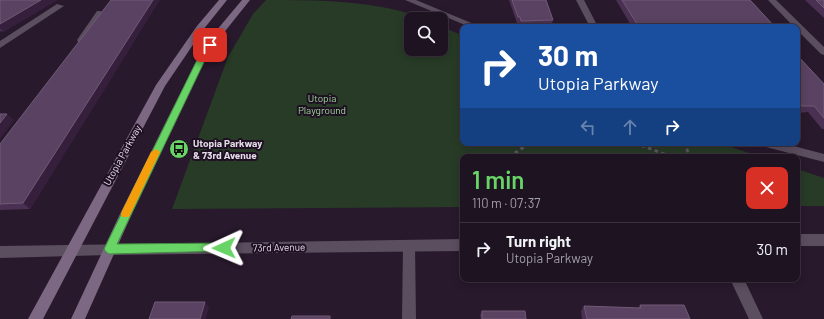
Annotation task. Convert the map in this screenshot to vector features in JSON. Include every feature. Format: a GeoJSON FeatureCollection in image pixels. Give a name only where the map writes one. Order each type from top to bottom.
{"type":"FeatureCollection","features":[{"type":"Feature","properties":{"kind":"main road","name":"Utopia Parkway"},"geometry":{"type":"LineString","coordinates":[[35,319],[161,85],[200,28],[223,0]]}},
{"type":"Feature","properties":{"kind":"main road"},"geometry":{"type":"LineString","coordinates":[[78,319],[109,249],[202,58],[219,33],[246,0]]}},
{"type":"Feature","properties":{"kind":"street"},"geometry":{"type":"LineString","coordinates":[[409,0],[469,24]]}},
{"type":"Feature","properties":{"kind":"street"},"geometry":{"type":"LineString","coordinates":[[580,0],[592,24]]}},
{"type":"Feature","properties":{"kind":"street"},"geometry":{"type":"LineString","coordinates":[[772,0],[796,24]]}},
{"type":"Feature","properties":{"kind":"street"},"geometry":{"type":"LineString","coordinates":[[0,45],[60,6]]}},
{"type":"Feature","properties":{"kind":"street"},"geometry":{"type":"LineString","coordinates":[[73,50],[100,13]]}},
{"type":"Feature","properties":{"kind":"street"},"geometry":{"type":"LineString","coordinates":[[800,28],[824,52]]}},
{"type":"Feature","properties":{"kind":"street"},"geometry":{"type":"LineString","coordinates":[[778,146],[824,158]]}},
{"type":"Feature","properties":{"kind":"street"},"geometry":{"type":"LineString","coordinates":[[800,240],[824,240]]}},
{"type":"Feature","properties":{"kind":"street","name":"73rd Avenue"},"geometry":{"type":"LineString","coordinates":[[0,252],[109,249],[460,245]]}},
{"type":"Feature","properties":{"kind":"street"},"geometry":{"type":"LineString","coordinates":[[409,246],[409,319]]}},
{"type":"Feature","properties":{"kind":"street"},"geometry":{"type":"LineString","coordinates":[[738,282],[756,319]]}},
{"type":"Feature","properties":{"kind":"path"},"geometry":{"type":"LineString","coordinates":[[514,154],[526,146]]}},
{"type":"Feature","properties":{"kind":"path"},"geometry":{"type":"LineString","coordinates":[[643,146],[664,154]]}},
{"type":"Feature","properties":{"kind":"green space","name":"Utopia Playground"},"geometry":{"type":"Polygon","coordinates":[[[266,0],[347,2],[387,8],[404,12],[404,56],[448,56],[448,29],[460,35],[460,146],[728,146],[752,154],[460,154],[460,207],[172,209],[228,57],[253,14],[266,0]]]}},
{"type":"Feature","properties":{"kind":"green space"},"geometry":{"type":"Polygon","coordinates":[[[800,170],[824,178],[824,206],[800,206],[800,170]]]}},
{"type":"Feature","properties":{"kind":"building"},"geometry":{"type":"Polygon","coordinates":[[[0,0],[41,0],[0,24],[0,0]]]}},
{"type":"Feature","properties":{"kind":"building"},"geometry":{"type":"Polygon","coordinates":[[[111,0],[153,0],[23,203],[0,204],[0,144],[111,0]]]}},
{"type":"Feature","properties":{"kind":"building"},"geometry":{"type":"Polygon","coordinates":[[[512,0],[546,0],[553,20],[521,21],[512,0]]]}},
{"type":"Feature","properties":{"kind":"building"},"geometry":{"type":"Polygon","coordinates":[[[622,0],[750,0],[772,24],[637,24],[622,0]]]}},
{"type":"Feature","properties":{"kind":"building"},"geometry":{"type":"Polygon","coordinates":[[[816,0],[824,0],[824,8],[816,0]]]}},
{"type":"Feature","properties":{"kind":"building"},"geometry":{"type":"Polygon","coordinates":[[[800,58],[824,84],[824,118],[814,106],[802,106],[800,104],[800,58]]]}},
{"type":"Feature","properties":{"kind":"building"},"geometry":{"type":"Polygon","coordinates":[[[0,114],[7,114],[0,123],[0,114]]]}},
{"type":"Feature","properties":{"kind":"building"},"geometry":{"type":"Polygon","coordinates":[[[155,302],[205,302],[200,319],[149,319],[155,302]]]}},
{"type":"Feature","properties":{"kind":"building"},"geometry":{"type":"Polygon","coordinates":[[[640,305],[684,305],[690,319],[587,319],[584,306],[641,308],[640,305]]]}},
{"type":"Feature","properties":{"kind":"building"},"geometry":{"type":"Polygon","coordinates":[[[482,311],[525,311],[526,319],[482,319],[482,311]]]}},
{"type":"Feature","properties":{"kind":"building"},"geometry":{"type":"Polygon","coordinates":[[[292,316],[330,316],[330,319],[291,319],[292,316]]]}},
{"type":"Feature","properties":{"kind":"slow traffic"},"geometry":{"type":"LineString","coordinates":[[126,214],[156,152]]}},
{"type":"Feature","properties":{"kind":"place","name":"Utopia Parkway & 73rd Avenue"},"geometry":{"type":"Point","coordinates":[179,149]}},
{"type":"Feature","properties":{"kind":"route"},"geometry":{"type":"LineString","coordinates":[[210,45],[202,58],[109,249],[224,248]]}}]}
